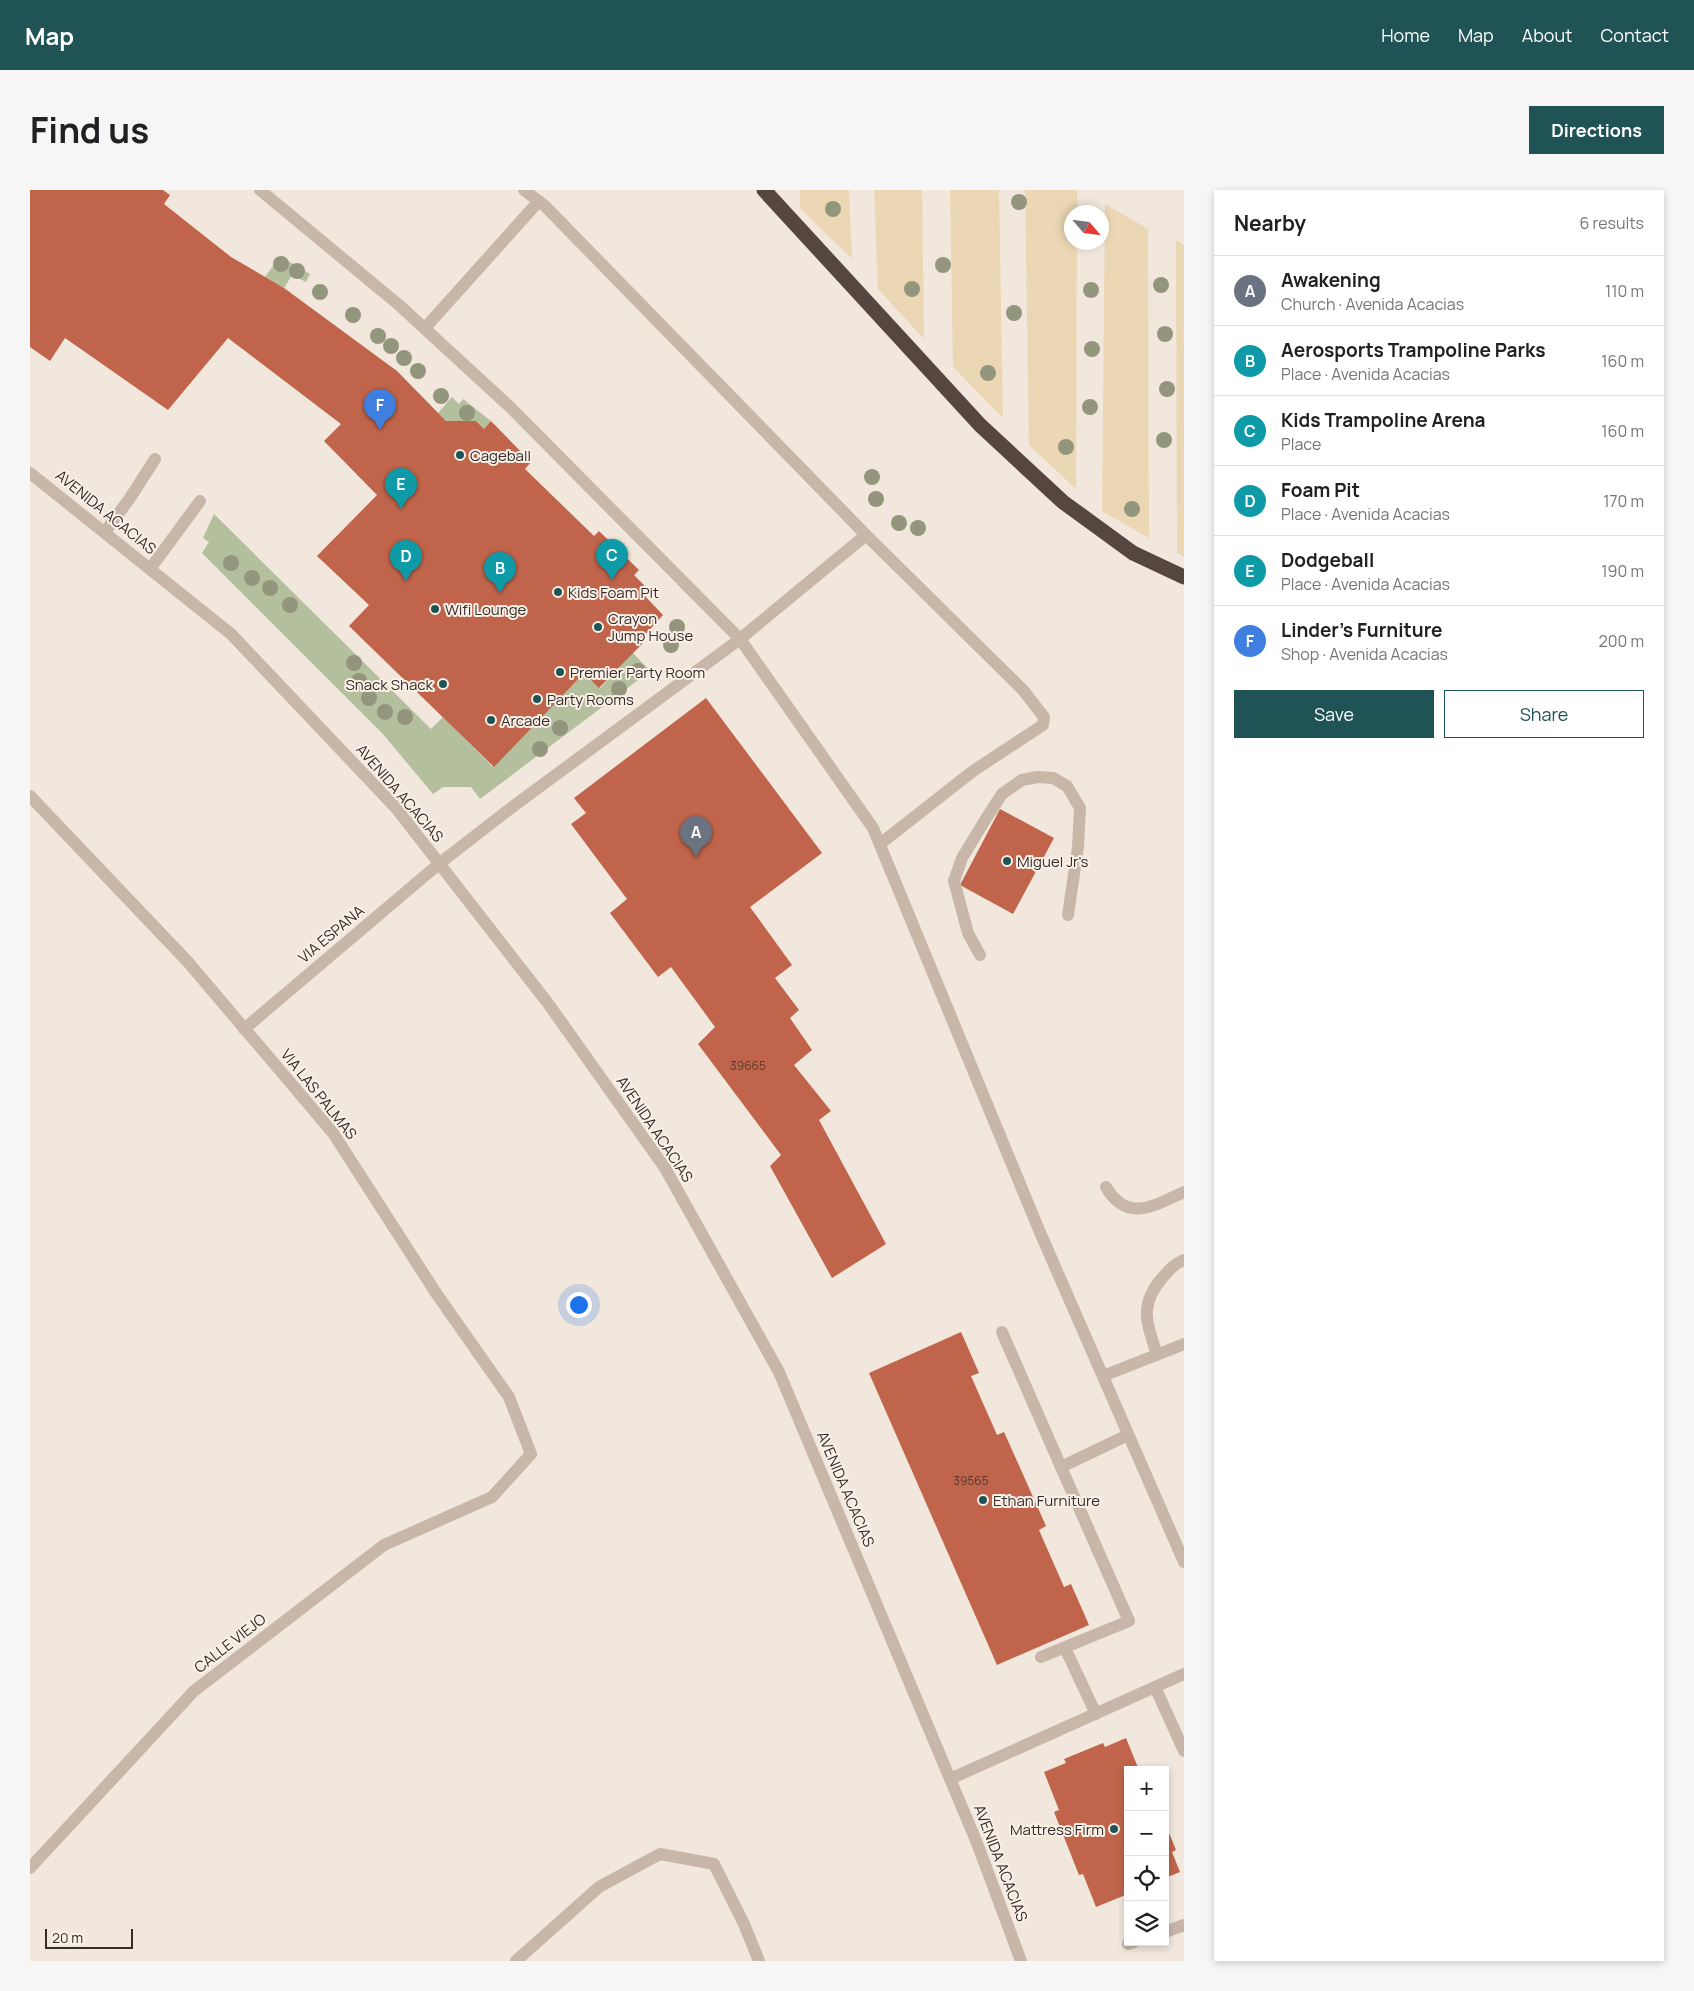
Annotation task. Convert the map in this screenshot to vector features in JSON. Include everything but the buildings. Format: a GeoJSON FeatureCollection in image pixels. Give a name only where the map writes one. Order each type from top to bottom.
{"type":"FeatureCollection","features":[{"type":"Feature","properties":{"kind":"highway"},"geometry":{"type":"LineString","coordinates":[[764,190],[980,425],[1063,502],[1133,552],[1184,577]]}},
{"type":"Feature","properties":{"kind":"street"},"geometry":{"type":"LineString","coordinates":[[260,190],[425,328],[509,406],[740,639],[873,828],[1039,1230],[1184,1562]]}},
{"type":"Feature","properties":{"kind":"street"},"geometry":{"type":"LineString","coordinates":[[524,190],[539,202],[866,535],[1023,690],[1044,717],[1043,725],[973,771],[880,844]]}},
{"type":"Feature","properties":{"kind":"street"},"geometry":{"type":"LineString","coordinates":[[425,328],[539,202]]}},
{"type":"Feature","properties":{"kind":"street"},"geometry":{"type":"LineString","coordinates":[[105,532],[155,459]]}},
{"type":"Feature","properties":{"kind":"street","name":"AVENIDA ACACIAS"},"geometry":{"type":"LineString","coordinates":[[30,473],[231,634],[396,808],[547,1002],[665,1168],[779,1372],[977,1843],[1021,1961]]}},
{"type":"Feature","properties":{"kind":"street"},"geometry":{"type":"LineString","coordinates":[[150,569],[200,501]]}},
{"type":"Feature","properties":{"kind":"street","name":"VIA ESPANA"},"geometry":{"type":"LineString","coordinates":[[244,1029],[440,864],[519,802],[740,639],[866,535]]}},
{"type":"Feature","properties":{"kind":"street"},"geometry":{"type":"LineString","coordinates":[[980,955],[968,933],[954,881],[962,858],[1002,794],[1022,780],[1038,777],[1053,778],[1067,786],[1080,808],[1078,847],[1068,915]]}},
{"type":"Feature","properties":{"kind":"street","name":"VIA LAS PALMAS"},"geometry":{"type":"LineString","coordinates":[[30,796],[188,962],[333,1133],[436,1293],[509,1397],[531,1454],[492,1497]]}},
{"type":"Feature","properties":{"kind":"street"},"geometry":{"type":"LineString","coordinates":[[1106,1187],[1113,1199],[1130,1208],[1147,1209],[1184,1192]]}},
{"type":"Feature","properties":{"kind":"street"},"geometry":{"type":"LineString","coordinates":[[1158,1355],[1147,1322],[1147,1305],[1152,1289],[1174,1264],[1184,1260]]}},
{"type":"Feature","properties":{"kind":"street"},"geometry":{"type":"LineString","coordinates":[[1002,1332],[1129,1621],[1041,1657]]}},
{"type":"Feature","properties":{"kind":"street"},"geometry":{"type":"LineString","coordinates":[[1103,1376],[1184,1344]]}},
{"type":"Feature","properties":{"kind":"street"},"geometry":{"type":"LineString","coordinates":[[1061,1467],[1128,1435]]}},
{"type":"Feature","properties":{"kind":"street","name":"CALLE VIEJO"},"geometry":{"type":"LineString","coordinates":[[30,1868],[194,1691],[384,1545],[492,1497]]}},
{"type":"Feature","properties":{"kind":"street"},"geometry":{"type":"LineString","coordinates":[[1065,1648],[1096,1714]]}},
{"type":"Feature","properties":{"kind":"street"},"geometry":{"type":"LineString","coordinates":[[950,1779],[1184,1674]]}},
{"type":"Feature","properties":{"kind":"street"},"geometry":{"type":"LineString","coordinates":[[1155,1687],[1184,1751]]}},
{"type":"Feature","properties":{"kind":"street"},"geometry":{"type":"LineString","coordinates":[[516,1961],[599,1887],[660,1854],[714,1864],[744,1924],[759,1961]]}},
{"type":"Feature","properties":{"kind":"street"},"geometry":{"type":"LineString","coordinates":[[1169,1931],[1184,1925]]}},
{"type":"Feature","properties":{"kind":"green space"},"geometry":{"type":"Polygon","coordinates":[[[280,256],[310,274],[306,282],[292,275],[284,288],[265,277],[280,256]]]}},
{"type":"Feature","properties":{"kind":"green space"},"geometry":{"type":"Polygon","coordinates":[[[452,397],[459,404],[463,399],[491,421],[484,429],[476,421],[446,421],[438,413],[452,397]]]}},
{"type":"Feature","properties":{"kind":"green space"},"geometry":{"type":"Polygon","coordinates":[[[214,514],[431,729],[443,717],[493,767],[584,673],[600,688],[633,653],[650,671],[480,799],[471,787],[443,787],[433,794],[382,733],[202,553],[209,542],[203,538],[214,514]]]}},
{"type":"Feature","properties":{"kind":"sand"},"geometry":{"type":"Polygon","coordinates":[[[800,190],[849,190],[852,259],[800,208],[800,190]]]}},
{"type":"Feature","properties":{"kind":"sand"},"geometry":{"type":"Polygon","coordinates":[[[874,190],[922,190],[924,339],[878,289],[874,190]]]}},
{"type":"Feature","properties":{"kind":"sand"},"geometry":{"type":"Polygon","coordinates":[[[950,190],[999,190],[1003,418],[953,367],[950,190]]]}},
{"type":"Feature","properties":{"kind":"sand"},"geometry":{"type":"Polygon","coordinates":[[[1025,190],[1077,190],[1077,205],[1064,205],[1064,250],[1077,250],[1076,489],[1029,445],[1025,190]]]}},
{"type":"Feature","properties":{"kind":"sand"},"geometry":{"type":"Polygon","coordinates":[[[1109,206],[1148,229],[1149,538],[1102,511],[1105,250],[1109,250],[1109,206]]]}},
{"type":"Feature","properties":{"kind":"sand"},"geometry":{"type":"Polygon","coordinates":[[[1176,240],[1184,245],[1184,557],[1177,553],[1176,240]]]}},
{"type":"Feature","properties":{"kind":"place","name":"Linder's Furniture"},"geometry":{"type":"Point","coordinates":[380,430]}},
{"type":"Feature","properties":{"kind":"place","name":"Cageball"},"geometry":{"type":"Point","coordinates":[460,455]}},
{"type":"Feature","properties":{"kind":"place","name":"Dodgeball"},"geometry":{"type":"Point","coordinates":[401,509]}},
{"type":"Feature","properties":{"kind":"place","name":"Kids Trampoline Arena"},"geometry":{"type":"Point","coordinates":[612,580]}},
{"type":"Feature","properties":{"kind":"place","name":"Foam Pit"},"geometry":{"type":"Point","coordinates":[406,581]}},
{"type":"Feature","properties":{"kind":"place","name":"Kids Foam Pit"},"geometry":{"type":"Point","coordinates":[558,592]}},
{"type":"Feature","properties":{"kind":"place","name":"Aerosports Trampoline Parks"},"geometry":{"type":"Point","coordinates":[500,593]}},
{"type":"Feature","properties":{"kind":"place","name":"Wifi Lounge"},"geometry":{"type":"Point","coordinates":[435,609]}},
{"type":"Feature","properties":{"kind":"place","name":"Crayon Jump House"},"geometry":{"type":"Point","coordinates":[598,627]}},
{"type":"Feature","properties":{"kind":"place","name":"Premier Party Room"},"geometry":{"type":"Point","coordinates":[560,672]}},
{"type":"Feature","properties":{"kind":"place","name":"Snack Shack"},"geometry":{"type":"Point","coordinates":[443,684]}},
{"type":"Feature","properties":{"kind":"place","name":"Party Rooms"},"geometry":{"type":"Point","coordinates":[537,699]}},
{"type":"Feature","properties":{"kind":"place","name":"Arcade"},"geometry":{"type":"Point","coordinates":[491,720]}},
{"type":"Feature","properties":{"kind":"place","name":"Awakening"},"geometry":{"type":"Point","coordinates":[696,857]}},
{"type":"Feature","properties":{"kind":"place","name":"Miguel Jr's"},"geometry":{"type":"Point","coordinates":[1007,861]}},
{"type":"Feature","properties":{"kind":"place","name":"Ethan Furniture"},"geometry":{"type":"Point","coordinates":[983,1500]}},
{"type":"Feature","properties":{"kind":"place","name":"Mattress Firm"},"geometry":{"type":"Point","coordinates":[1114,1829]}}]}
